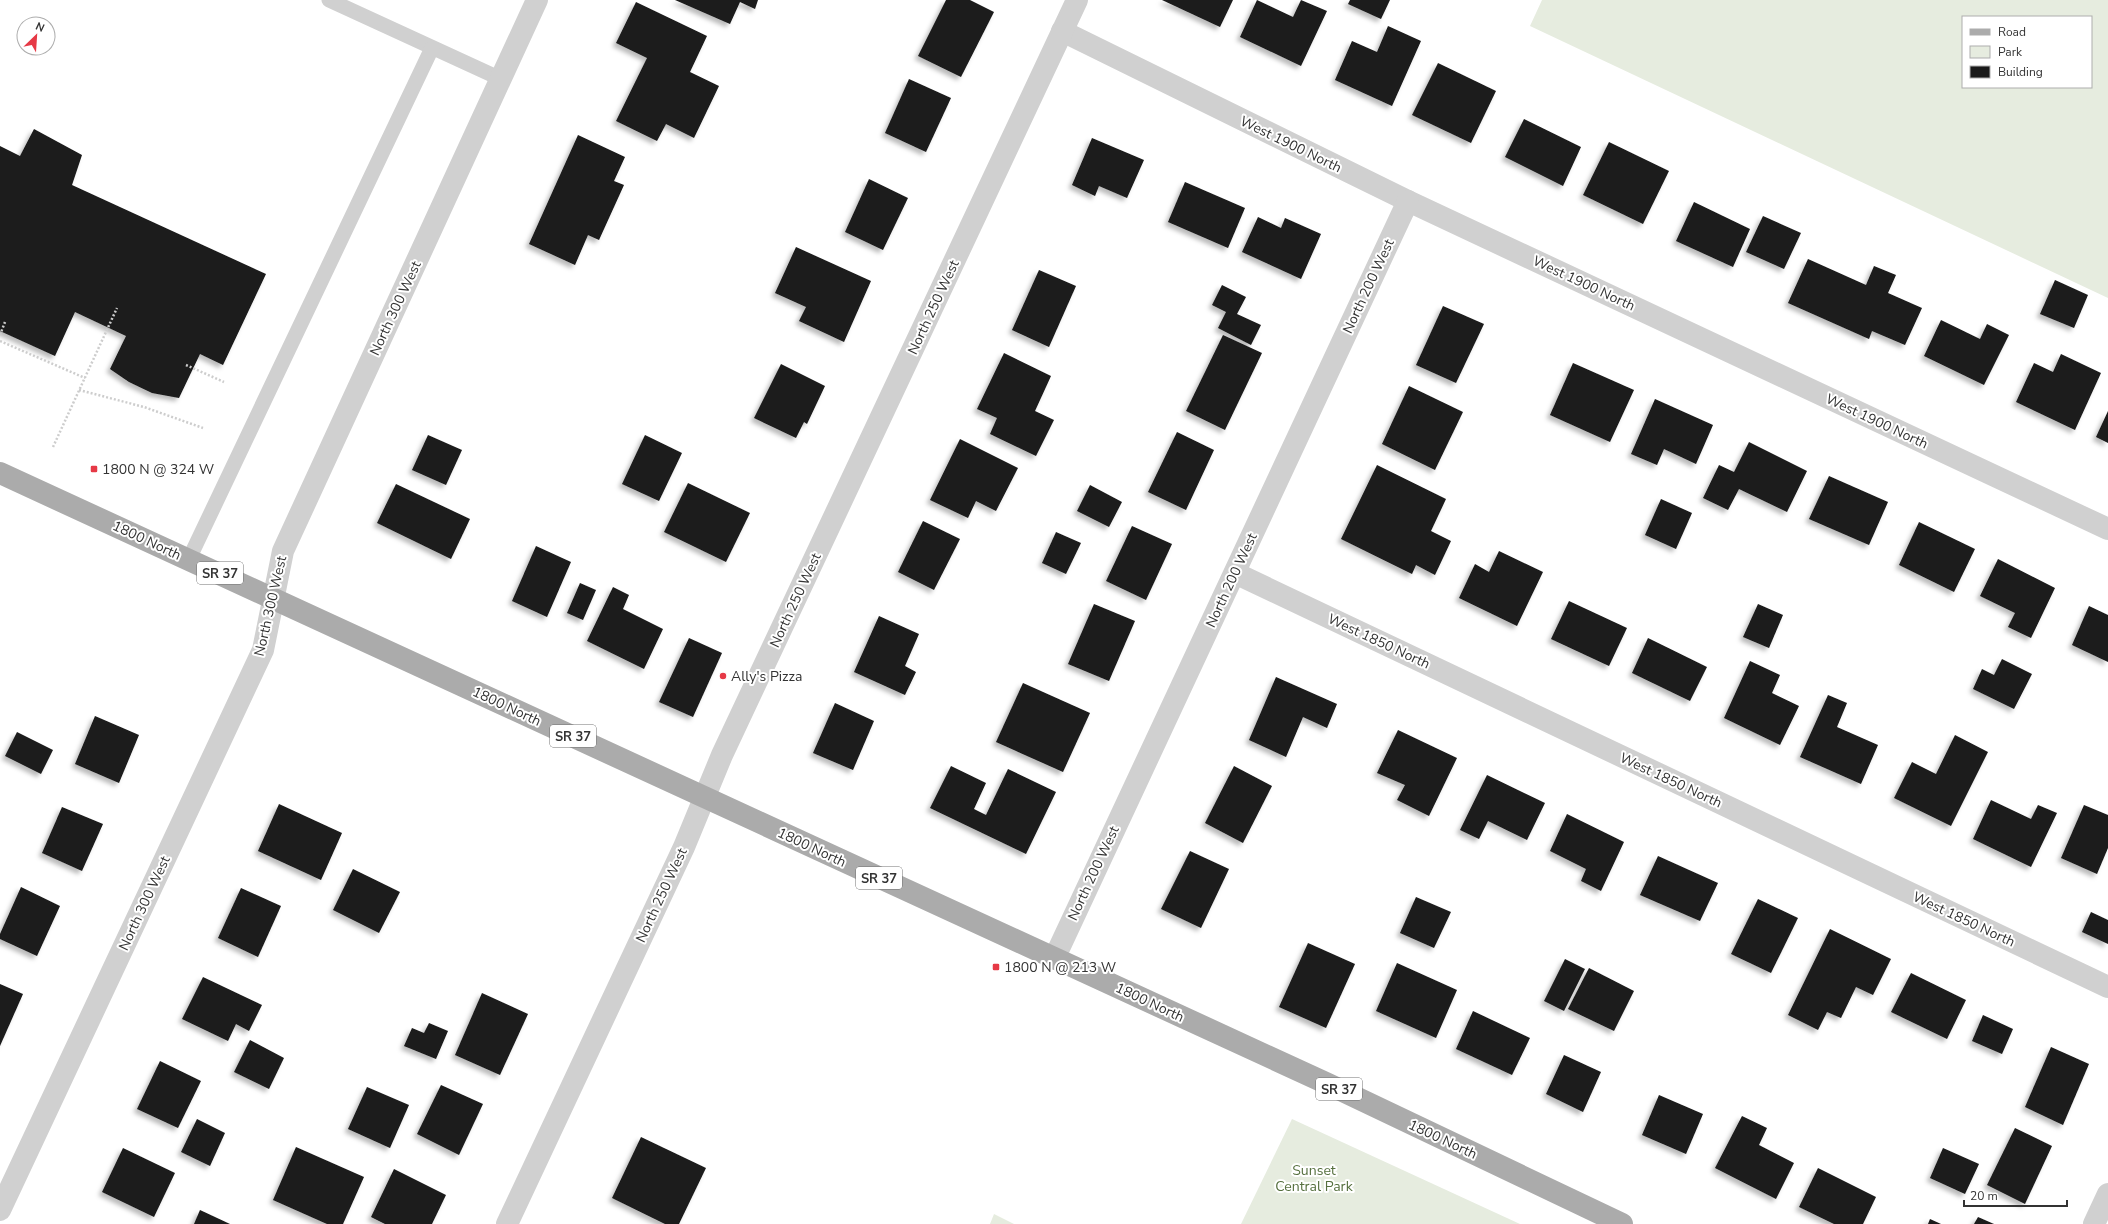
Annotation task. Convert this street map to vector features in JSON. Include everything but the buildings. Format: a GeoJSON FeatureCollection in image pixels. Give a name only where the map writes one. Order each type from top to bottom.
{"type":"FeatureCollection","features":[{"type":"Feature","properties":{"kind":"main road","name":"1800 North"},"geometry":{"type":"LineString","coordinates":[[0,473],[1328,1084],[1622,1224]]}},
{"type":"Feature","properties":{"kind":"street","name":"North 300 West"},"geometry":{"type":"LineString","coordinates":[[0,1210],[263,650],[283,551],[537,0]]}},
{"type":"Feature","properties":{"kind":"street","name":"North 250 West"},"geometry":{"type":"LineString","coordinates":[[508,1224],[684,847],[722,755],[1077,0]]}},
{"type":"Feature","properties":{"kind":"street","name":"West 1900 North"},"geometry":{"type":"LineString","coordinates":[[1062,31],[1408,201],[2108,529]]}},
{"type":"Feature","properties":{"kind":"street","name":"North 200 West"},"geometry":{"type":"LineString","coordinates":[[1054,958],[1408,201]]}},
{"type":"Feature","properties":{"kind":"street","name":"West 1850 North"},"geometry":{"type":"LineString","coordinates":[[1234,572],[2108,987]]}},
{"type":"Feature","properties":{"kind":"street"},"geometry":{"type":"LineString","coordinates":[[2094,1224],[2108,1194]]}},
{"type":"Feature","properties":{"kind":"lane"},"geometry":{"type":"LineString","coordinates":[[329,0],[501,79]]}},
{"type":"Feature","properties":{"kind":"lane"},"geometry":{"type":"LineString","coordinates":[[189,559],[432,48]]}},
{"type":"Feature","properties":{"kind":"path"},"geometry":{"type":"LineString","coordinates":[[53,447],[117,308]]}},
{"type":"Feature","properties":{"kind":"path"},"geometry":{"type":"LineString","coordinates":[[0,335],[5,322]]}},
{"type":"Feature","properties":{"kind":"path"},"geometry":{"type":"LineString","coordinates":[[0,341],[85,378]]}},
{"type":"Feature","properties":{"kind":"path"},"geometry":{"type":"LineString","coordinates":[[186,365],[224,382]]}},
{"type":"Feature","properties":{"kind":"path"},"geometry":{"type":"LineString","coordinates":[[79,390],[144,407],[203,428]]}},
{"type":"Feature","properties":{"kind":"green space"},"geometry":{"type":"Polygon","coordinates":[[[1542,0],[2108,0],[2108,298],[1530,26],[1542,0]]]}},
{"type":"Feature","properties":{"kind":"green space","name":"Sunset Central Park"},"geometry":{"type":"Polygon","coordinates":[[[1292,1119],[1520,1224],[1241,1224],[1292,1119]]]}},
{"type":"Feature","properties":{"kind":"green space"},"geometry":{"type":"Polygon","coordinates":[[[994,1214],[1014,1224],[990,1224],[994,1214]]]}},
{"type":"Feature","properties":{"kind":"place","name":"1800 N @ 324 W"},"geometry":{"type":"Point","coordinates":[94,469]}},
{"type":"Feature","properties":{"kind":"place","name":"Ally's Pizza"},"geometry":{"type":"Point","coordinates":[723,676]}},
{"type":"Feature","properties":{"kind":"place","name":"1800 N @ 213 W"},"geometry":{"type":"Point","coordinates":[996,967]}}]}
